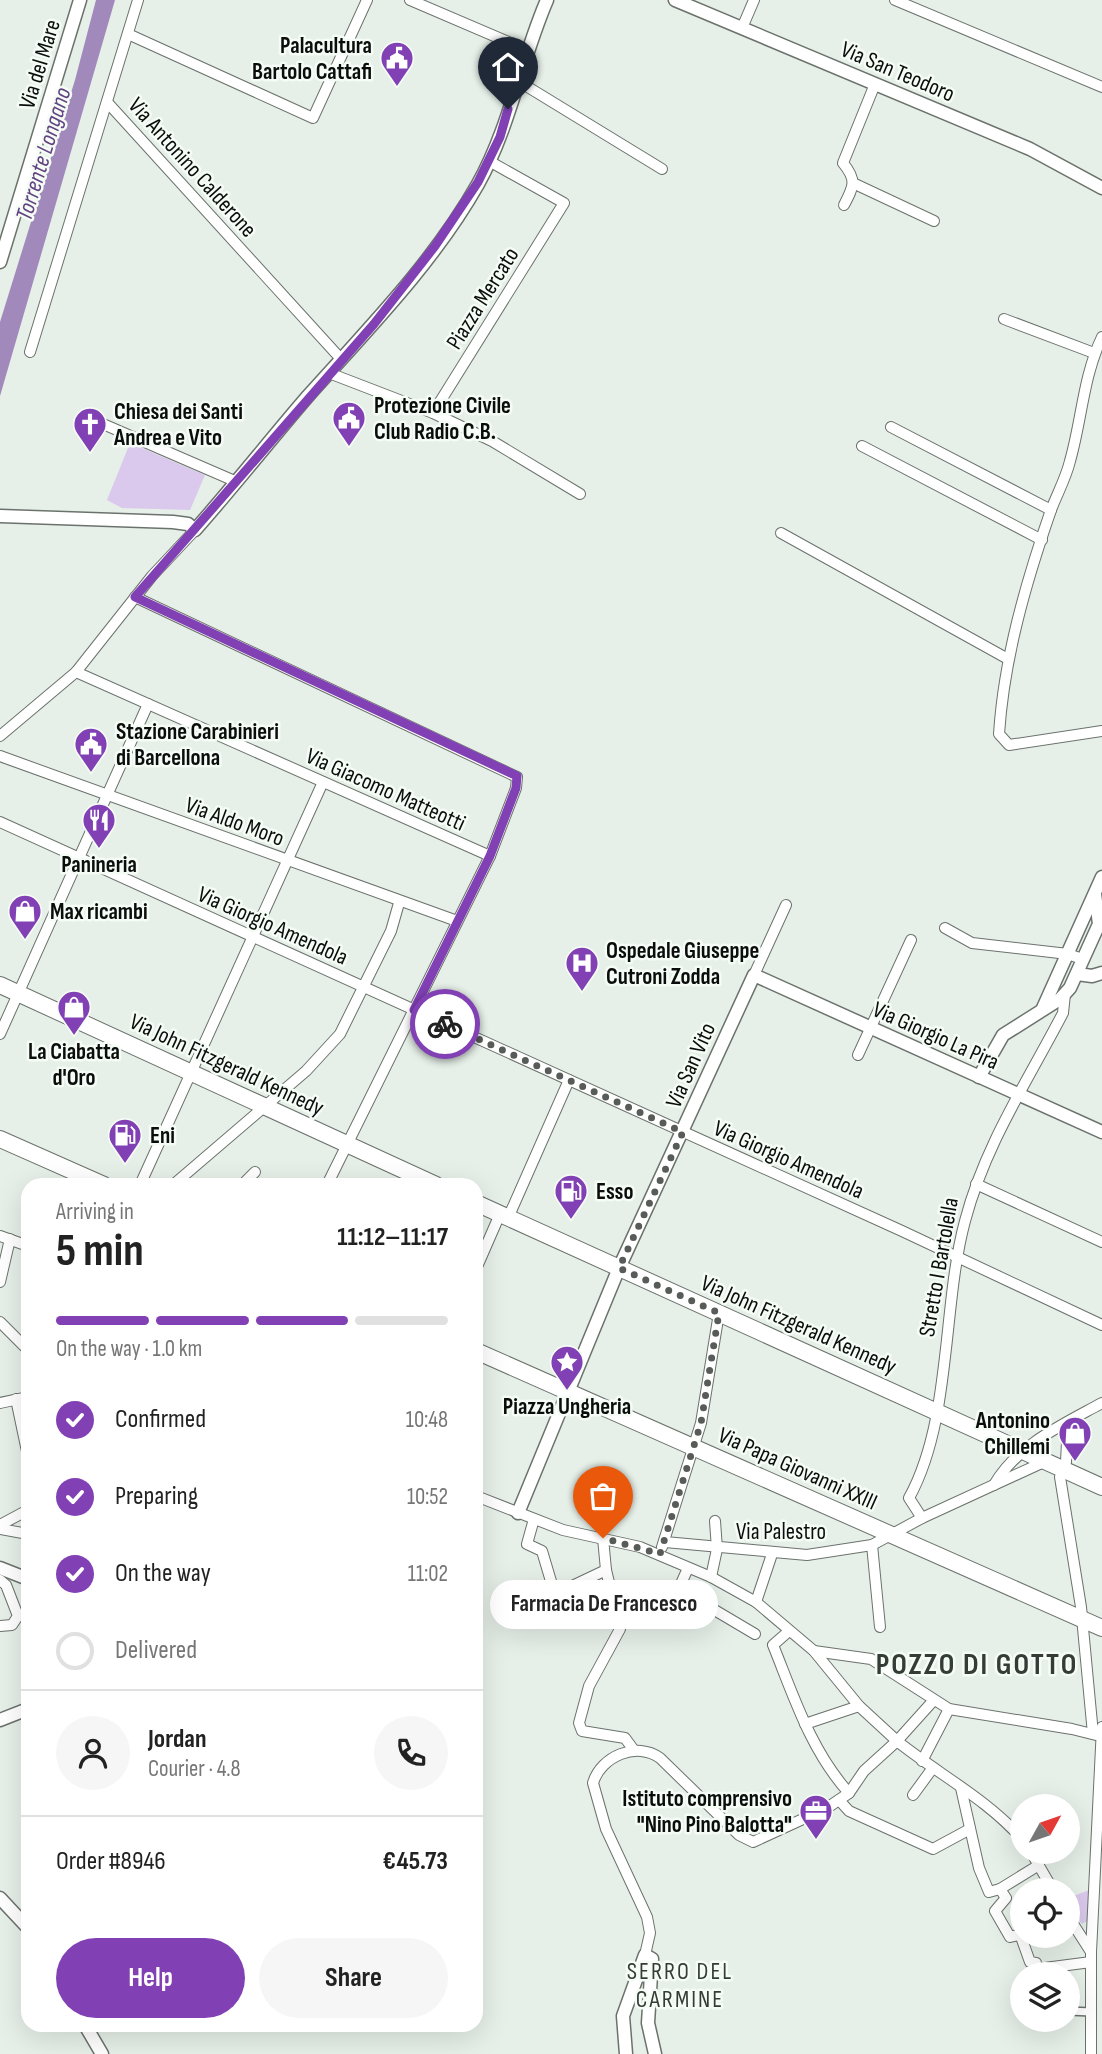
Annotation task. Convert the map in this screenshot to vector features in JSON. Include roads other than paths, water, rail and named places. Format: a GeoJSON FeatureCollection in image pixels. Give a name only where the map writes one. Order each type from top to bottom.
{"type":"FeatureCollection","features":[{"type":"Feature","properties":{"kind":"main road","name":"Via John Fitzgerald Kennedy"},"geometry":{"type":"LineString","coordinates":[[0,985],[421,1178]]}},
{"type":"Feature","properties":{"kind":"main road"},"geometry":{"type":"LineString","coordinates":[[0,1139],[88,1178]]}},
{"type":"Feature","properties":{"kind":"main road","name":"Via John Fitzgerald Kennedy"},"geometry":{"type":"LineString","coordinates":[[483,1206],[1102,1487]]}},
{"type":"Feature","properties":{"kind":"main road","name":"Via Papa Giovanni XXIII"},"geometry":{"type":"LineString","coordinates":[[483,1354],[1102,1628]]}},
{"type":"Feature","properties":{"kind":"street","name":"Via del Mare"},"geometry":{"type":"LineString","coordinates":[[0,262],[80,0]]}},
{"type":"Feature","properties":{"kind":"street"},"geometry":{"type":"LineString","coordinates":[[107,102],[138,0]]}},
{"type":"Feature","properties":{"kind":"street"},"geometry":{"type":"LineString","coordinates":[[128,34],[313,118],[367,0]]}},
{"type":"Feature","properties":{"kind":"street"},"geometry":{"type":"LineString","coordinates":[[410,0],[527,50]]}},
{"type":"Feature","properties":{"kind":"street"},"geometry":{"type":"LineString","coordinates":[[0,736],[76,672],[135,597],[374,324],[454,221],[500,137],[527,50],[547,0]]}},
{"type":"Feature","properties":{"kind":"street","name":"Via San Teodoro"},"geometry":{"type":"LineString","coordinates":[[675,0],[1030,149],[1102,188]]}},
{"type":"Feature","properties":{"kind":"street"},"geometry":{"type":"LineString","coordinates":[[742,28],[754,0]]}},
{"type":"Feature","properties":{"kind":"street"},"geometry":{"type":"LineString","coordinates":[[895,0],[1102,87]]}},
{"type":"Feature","properties":{"kind":"street"},"geometry":{"type":"LineString","coordinates":[[518,81],[662,169]]}},
{"type":"Feature","properties":{"kind":"street"},"geometry":{"type":"LineString","coordinates":[[844,205],[855,184],[853,176],[842,163],[875,84]]}},
{"type":"Feature","properties":{"kind":"street","name":"Via Antonino Calderone"},"geometry":{"type":"LineString","coordinates":[[30,352],[107,102]]}},
{"type":"Feature","properties":{"kind":"street","name":"Via Antonino Calderone"},"geometry":{"type":"LineString","coordinates":[[107,102],[341,359]]}},
{"type":"Feature","properties":{"kind":"street","name":"Piazza Mercato"},"geometry":{"type":"LineString","coordinates":[[433,413],[564,203],[489,161]]}},
{"type":"Feature","properties":{"kind":"street"},"geometry":{"type":"LineString","coordinates":[[855,184],[934,221]]}},
{"type":"Feature","properties":{"kind":"street"},"geometry":{"type":"LineString","coordinates":[[1004,319],[1094,353]]}},
{"type":"Feature","properties":{"kind":"street"},"geometry":{"type":"LineString","coordinates":[[1102,337],[1084,386],[1070,463],[1051,510],[1008,659],[999,734],[1002,741],[1009,745],[1019,745],[1102,731]]}},
{"type":"Feature","properties":{"kind":"street"},"geometry":{"type":"LineString","coordinates":[[329,373],[433,413],[492,441],[580,494]]}},
{"type":"Feature","properties":{"kind":"street"},"geometry":{"type":"LineString","coordinates":[[103,424],[237,482]]}},
{"type":"Feature","properties":{"kind":"street"},"geometry":{"type":"LineString","coordinates":[[891,427],[1051,510]]}},
{"type":"Feature","properties":{"kind":"street"},"geometry":{"type":"LineString","coordinates":[[862,446],[1042,540]]}},
{"type":"Feature","properties":{"kind":"street"},"geometry":{"type":"LineString","coordinates":[[0,516],[173,522],[188,524],[195,530]]}},
{"type":"Feature","properties":{"kind":"street"},"geometry":{"type":"LineString","coordinates":[[781,533],[1008,659]]}},
{"type":"Feature","properties":{"kind":"street"},"geometry":{"type":"LineString","coordinates":[[135,597],[517,776],[516,788],[490,856],[345,1143],[330,1178]]}},
{"type":"Feature","properties":{"kind":"street","name":"Via Giacomo Matteotti"},"geometry":{"type":"LineString","coordinates":[[76,672],[490,856]]}},
{"type":"Feature","properties":{"kind":"street"},"geometry":{"type":"LineString","coordinates":[[0,1034],[148,704]]}},
{"type":"Feature","properties":{"kind":"street","name":"Via Aldo Moro"},"geometry":{"type":"LineString","coordinates":[[0,756],[399,903],[457,921]]}},
{"type":"Feature","properties":{"kind":"street"},"geometry":{"type":"LineString","coordinates":[[143,1178],[323,782]]}},
{"type":"Feature","properties":{"kind":"street","name":"Via Giorgio Amendola"},"geometry":{"type":"LineString","coordinates":[[0,822],[1102,1325]]}},
{"type":"Feature","properties":{"kind":"street"},"geometry":{"type":"LineString","coordinates":[[1042,1009],[1102,877]]}},
{"type":"Feature","properties":{"kind":"street","name":"Stretto I Bartolella"},"geometry":{"type":"LineString","coordinates":[[922,1518],[909,1498],[920,1472],[936,1411],[957,1257],[976,1184],[989,1148],[1063,1013],[1068,991],[1099,924],[1095,894]]}},
{"type":"Feature","properties":{"kind":"street"},"geometry":{"type":"LineString","coordinates":[[181,1178],[306,1071],[340,1034],[391,930],[399,903]]}},
{"type":"Feature","properties":{"kind":"street","name":"Via San Vito"},"geometry":{"type":"LineString","coordinates":[[518,1513],[619,1268],[786,905]]}},
{"type":"Feature","properties":{"kind":"street"},"geometry":{"type":"LineString","coordinates":[[945,928],[972,943],[1068,954],[1082,960]]}},
{"type":"Feature","properties":{"kind":"street"},"geometry":{"type":"LineString","coordinates":[[858,1055],[911,940]]}},
{"type":"Feature","properties":{"kind":"street"},"geometry":{"type":"LineString","coordinates":[[1077,974],[1102,973]]}},
{"type":"Feature","properties":{"kind":"street","name":"Via Giorgio La Pira"},"geometry":{"type":"LineString","coordinates":[[754,975],[1102,1132]]}},
{"type":"Feature","properties":{"kind":"street"},"geometry":{"type":"LineString","coordinates":[[1056,982],[1068,991]]}},
{"type":"Feature","properties":{"kind":"street"},"geometry":{"type":"LineString","coordinates":[[979,1077],[1003,1035],[1068,991]]}},
{"type":"Feature","properties":{"kind":"street"},"geometry":{"type":"LineString","coordinates":[[483,1256],[569,1080]]}},
{"type":"Feature","properties":{"kind":"street"},"geometry":{"type":"LineString","coordinates":[[249,1178],[255,1172]]}},
{"type":"Feature","properties":{"kind":"street"},"geometry":{"type":"LineString","coordinates":[[976,1184],[1102,1242]]}},
{"type":"Feature","properties":{"kind":"street"},"geometry":{"type":"LineString","coordinates":[[0,1282],[5,1238]]}},
{"type":"Feature","properties":{"kind":"street"},"geometry":{"type":"LineString","coordinates":[[660,1554],[695,1447],[719,1313]]}},
{"type":"Feature","properties":{"kind":"street"},"geometry":{"type":"LineString","coordinates":[[0,1322],[21,1343]]}},
{"type":"Feature","properties":{"kind":"street"},"geometry":{"type":"LineString","coordinates":[[0,1403],[21,1398]]}},
{"type":"Feature","properties":{"kind":"street"},"geometry":{"type":"LineString","coordinates":[[16,1399],[21,1423]]}},
{"type":"Feature","properties":{"kind":"street"},"geometry":{"type":"LineString","coordinates":[[993,1486],[1005,1466],[1022,1450],[1102,1403]]}},
{"type":"Feature","properties":{"kind":"street"},"geometry":{"type":"LineString","coordinates":[[1068,1422],[1060,1477],[1099,1734],[1099,1882],[1091,1957],[1097,1997],[1092,2012],[1091,2054]]}},
{"type":"Feature","properties":{"kind":"street","name":"Via Palestro"},"geometry":{"type":"LineString","coordinates":[[665,1542],[717,1549],[807,1555],[872,1545],[922,1518],[1045,1461]]}},
{"type":"Feature","properties":{"kind":"street"},"geometry":{"type":"LineString","coordinates":[[483,1500],[563,1530],[660,1554],[756,1602],[814,1651],[859,1706],[897,1741],[989,1808],[1010,1828]]}},
{"type":"Feature","properties":{"kind":"street"},"geometry":{"type":"LineString","coordinates":[[0,1527],[21,1514]]}},
{"type":"Feature","properties":{"kind":"street"},"geometry":{"type":"LineString","coordinates":[[534,1519],[527,1545],[542,1551],[553,1588]]}},
{"type":"Feature","properties":{"kind":"street"},"geometry":{"type":"LineString","coordinates":[[710,1577],[717,1549],[715,1521]]}},
{"type":"Feature","properties":{"kind":"street"},"geometry":{"type":"LineString","coordinates":[[0,1527],[21,1532]]}},
{"type":"Feature","properties":{"kind":"street"},"geometry":{"type":"LineString","coordinates":[[603,1538],[606,1570],[620,1634],[589,1686],[579,1723],[582,1731],[625,1738],[633,1749]]}},
{"type":"Feature","properties":{"kind":"street"},"geometry":{"type":"LineString","coordinates":[[872,1545],[880,1627]]}},
{"type":"Feature","properties":{"kind":"street"},"geometry":{"type":"LineString","coordinates":[[756,1602],[772,1554]]}},
{"type":"Feature","properties":{"kind":"street"},"geometry":{"type":"LineString","coordinates":[[0,1568],[21,1576]]}},
{"type":"Feature","properties":{"kind":"street"},"geometry":{"type":"LineString","coordinates":[[672,1604],[688,1568]]}},
{"type":"Feature","properties":{"kind":"street"},"geometry":{"type":"LineString","coordinates":[[568,1588],[606,1570]]}},
{"type":"Feature","properties":{"kind":"street"},"geometry":{"type":"LineString","coordinates":[[0,1580],[6,1585],[19,1616],[12,1625],[0,1626]]}},
{"type":"Feature","properties":{"kind":"street"},"geometry":{"type":"LineString","coordinates":[[679,1589],[773,1645],[822,1759],[849,1793]]}},
{"type":"Feature","properties":{"kind":"street"},"geometry":{"type":"LineString","coordinates":[[773,1645],[789,1631]]}},
{"type":"Feature","properties":{"kind":"street"},"geometry":{"type":"LineString","coordinates":[[814,1651],[871,1660],[949,1709],[1099,1734]]}},
{"type":"Feature","properties":{"kind":"street"},"geometry":{"type":"LineString","coordinates":[[626,2054],[623,2016],[650,1933],[647,1917],[606,1829],[593,1783],[603,1767],[633,1749],[646,1749],[660,1758],[739,1835],[750,1842],[763,1839],[849,1793],[864,1771],[897,1741],[933,1701]]}},
{"type":"Feature","properties":{"kind":"street"},"geometry":{"type":"LineString","coordinates":[[806,1724],[859,1706]]}},
{"type":"Feature","properties":{"kind":"street"},"geometry":{"type":"LineString","coordinates":[[922,1761],[949,1709]]}},
{"type":"Feature","properties":{"kind":"street"},"geometry":{"type":"LineString","coordinates":[[0,1720],[21,1712]]}},
{"type":"Feature","properties":{"kind":"street"},"geometry":{"type":"LineString","coordinates":[[913,1795],[932,1769]]}},
{"type":"Feature","properties":{"kind":"street"},"geometry":{"type":"LineString","coordinates":[[961,1788],[979,1868],[989,1892],[1000,1889],[1039,1865],[1046,1878]]}},
{"type":"Feature","properties":{"kind":"street"},"geometry":{"type":"LineString","coordinates":[[839,1800],[849,1811],[933,1849],[970,1829]]}},
{"type":"Feature","properties":{"kind":"street"},"geometry":{"type":"LineString","coordinates":[[1000,1889],[1006,1898],[995,1911],[1010,1927]]}},
{"type":"Feature","properties":{"kind":"street"},"geometry":{"type":"LineString","coordinates":[[0,1898],[21,1920]]}},
{"type":"Feature","properties":{"kind":"street"},"geometry":{"type":"LineString","coordinates":[[1080,1927],[1087,1928],[1094,1923]]}},
{"type":"Feature","properties":{"kind":"street"},"geometry":{"type":"LineString","coordinates":[[1080,1936],[1091,1957]]}},
{"type":"Feature","properties":{"kind":"street"},"geometry":{"type":"LineString","coordinates":[[645,1955],[652,1959],[648,2023],[655,2054]]}},
{"type":"Feature","properties":{"kind":"street"},"geometry":{"type":"LineString","coordinates":[[1073,1962],[1091,1957]]}},
{"type":"Feature","properties":{"kind":"street"},"geometry":{"type":"LineString","coordinates":[[1080,2012],[1092,2012]]}},
{"type":"Feature","properties":{"kind":"street"},"geometry":{"type":"LineString","coordinates":[[89,2032],[102,2054]]}},
{"type":"Feature","properties":{"kind":"place","name":"Palacultura Bartolo Cattafi"},"geometry":{"type":"Point","coordinates":[397,88]}},
{"type":"Feature","properties":{"kind":"place","name":"Protezione Civile Club Radio C.B."},"geometry":{"type":"Point","coordinates":[349,448]}},
{"type":"Feature","properties":{"kind":"place","name":"Chiesa dei Santi Andrea e Vito"},"geometry":{"type":"Point","coordinates":[90,454]}},
{"type":"Feature","properties":{"kind":"place","name":"Stazione Carabinieri di Barcellona"},"geometry":{"type":"Point","coordinates":[91,774]}},
{"type":"Feature","properties":{"kind":"place","name":"Panineria"},"geometry":{"type":"Point","coordinates":[99,850]}},
{"type":"Feature","properties":{"kind":"place","name":"Max ricambi"},"geometry":{"type":"Point","coordinates":[25,941]}},
{"type":"Feature","properties":{"kind":"place","name":"Ospedale Giuseppe Cutroni Zodda"},"geometry":{"type":"Point","coordinates":[582,993]}},
{"type":"Feature","properties":{"kind":"place","name":"La Ciabatta d'Oro"},"geometry":{"type":"Point","coordinates":[74,1037]}},
{"type":"Feature","properties":{"kind":"place","name":"Eni"},"geometry":{"type":"Point","coordinates":[125,1165]}},
{"type":"Feature","properties":{"kind":"place","name":"Esso"},"geometry":{"type":"Point","coordinates":[571,1221]}},
{"type":"Feature","properties":{"kind":"place","name":"Piazza Ungheria"},"geometry":{"type":"Point","coordinates":[567,1392]}},
{"type":"Feature","properties":{"kind":"place","name":"Antonino Chillemi"},"geometry":{"type":"Point","coordinates":[1075,1463]}},
{"type":"Feature","properties":{"kind":"place","name":"Farmacia De Francesco"},"geometry":{"type":"Point","coordinates":[603,1538]}},
{"type":"Feature","properties":{"kind":"place","name":"Istituto comprensivo \"Nino Pino Balotta\""},"geometry":{"type":"Point","coordinates":[816,1841]}},
{"type":"Feature","properties":{"kind":"district","name":"POZZO DI GOTTO"},"geometry":{"type":"Point","coordinates":[977,1664]}},
{"type":"Feature","properties":{"kind":"district","name":"SERRO DEL CARMINE"},"geometry":{"type":"Point","coordinates":[680,1985]}},
{"type":"Feature","properties":{"kind":"water label","name":"Torrente Longano"},"geometry":{"type":"Point","coordinates":[43,154]}}]}
